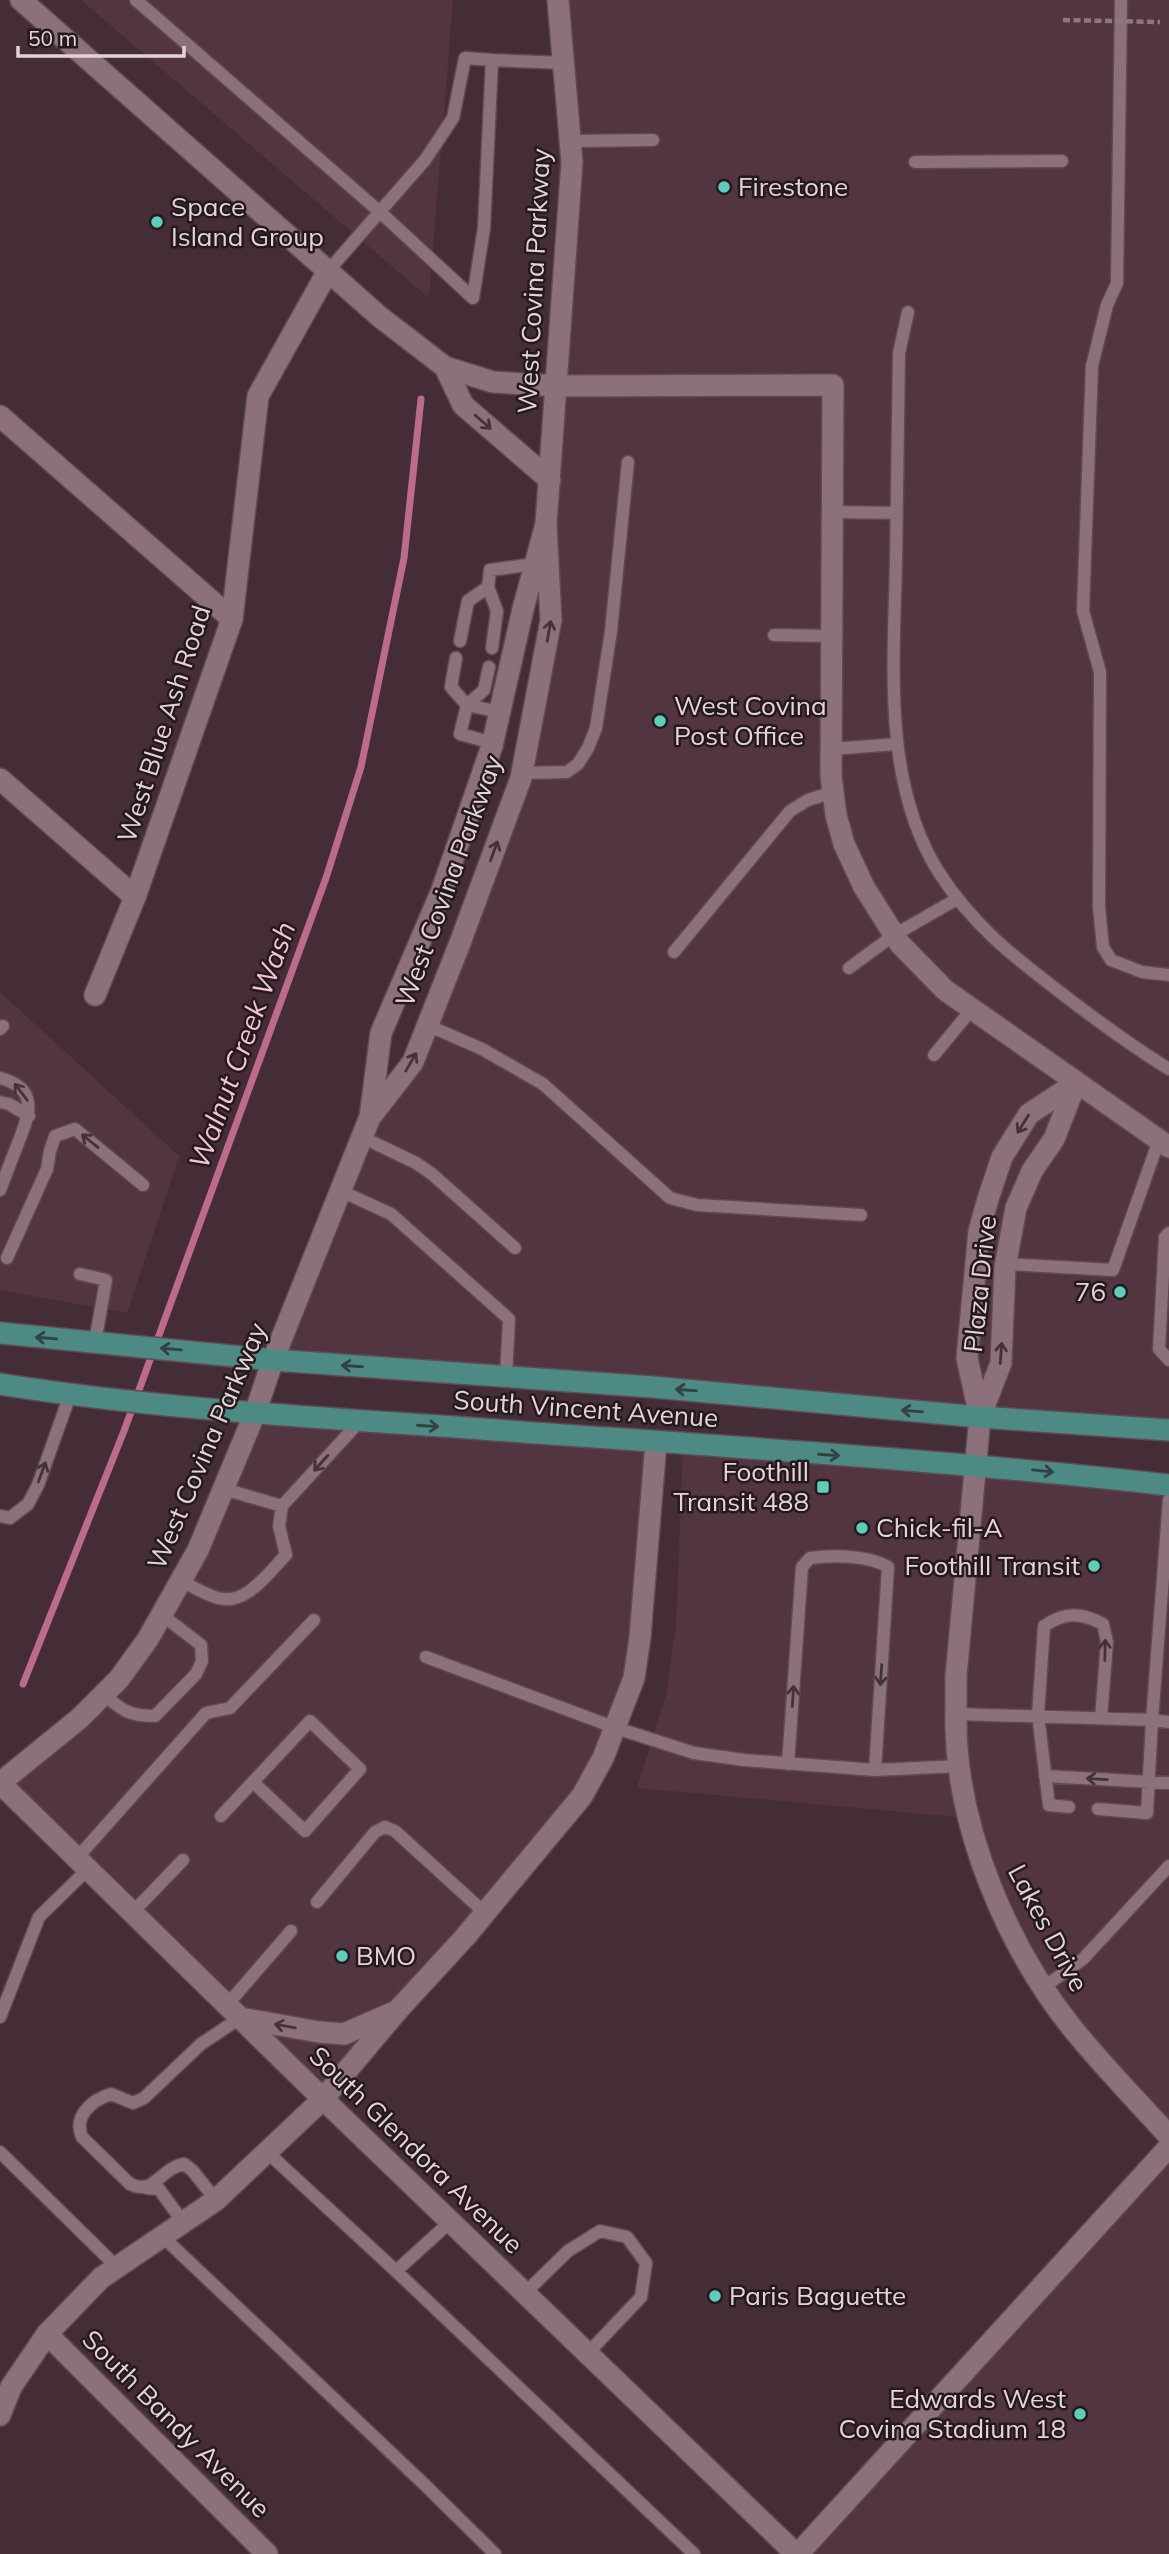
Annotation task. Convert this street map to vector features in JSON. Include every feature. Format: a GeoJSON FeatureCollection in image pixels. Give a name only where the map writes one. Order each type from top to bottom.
{"type":"FeatureCollection","features":[{"type":"Feature","properties":{"kind":"main road","name":"South Vincent Avenue"},"geometry":{"type":"LineString","coordinates":[[0,1334],[273,1360],[653,1387],[980,1417],[1169,1430]]}},
{"type":"Feature","properties":{"kind":"main road","name":"South Vincent Avenue"},"geometry":{"type":"LineString","coordinates":[[0,1384],[70,1395],[255,1413],[975,1466],[1169,1485]]}},
{"type":"Feature","properties":{"kind":"street"},"geometry":{"type":"LineString","coordinates":[[21,0],[380,317],[445,367],[493,382],[557,386],[832,385],[831,749],[833,792],[844,844],[864,887],[894,935],[945,990],[1164,1144]]}},
{"type":"Feature","properties":{"kind":"street","name":"West Covina Parkway"},"geometry":{"type":"LineString","coordinates":[[370,1117],[413,1062],[460,943],[521,773],[551,620],[546,524],[572,162],[558,0]]}},
{"type":"Feature","properties":{"kind":"street","name":"West Blue Ash Road"},"geometry":{"type":"LineString","coordinates":[[95,995],[135,897],[232,619],[258,396],[328,271]]}},
{"type":"Feature","properties":{"kind":"street"},"geometry":{"type":"LineString","coordinates":[[445,367],[463,405],[550,480]]}},
{"type":"Feature","properties":{"kind":"street"},"geometry":{"type":"LineString","coordinates":[[0,415],[232,619]]}},
{"type":"Feature","properties":{"kind":"street","name":"West Covina Parkway"},"geometry":{"type":"LineString","coordinates":[[0,1783],[80,1718],[119,1679],[162,1615],[198,1550],[255,1413],[273,1360],[370,1117],[381,1033],[442,890],[493,743],[546,524]]}},
{"type":"Feature","properties":{"kind":"street"},"geometry":{"type":"LineString","coordinates":[[0,779],[135,897]]}},
{"type":"Feature","properties":{"kind":"street"},"geometry":{"type":"LineString","coordinates":[[980,1417],[967,1358],[979,1231],[988,1199],[1002,1157],[1029,1114],[1076,1083]]}},
{"type":"Feature","properties":{"kind":"street","name":"Plaza Drive"},"geometry":{"type":"LineString","coordinates":[[980,1417],[1001,1363],[1006,1264],[1016,1208],[1032,1171],[1054,1139],[1076,1083]]}},
{"type":"Feature","properties":{"kind":"street","name":"Lakes Drive"},"geometry":{"type":"LineString","coordinates":[[980,1417],[956,1676],[956,1720],[967,1818],[997,1903],[1044,1987],[1073,2030],[1169,2136]]}},
{"type":"Feature","properties":{"kind":"street"},"geometry":{"type":"LineString","coordinates":[[0,2416],[11,2387],[47,2334],[101,2278],[216,2200],[323,2099],[485,1913],[582,1796],[603,1758],[634,1678],[640,1637],[656,1442]]}},
{"type":"Feature","properties":{"kind":"street","name":"South Glendora Avenue"},"geometry":{"type":"LineString","coordinates":[[0,1783],[233,2012],[797,2554]]}},
{"type":"Feature","properties":{"kind":"street"},"geometry":{"type":"LineString","coordinates":[[233,2012],[319,2032],[344,2034],[397,2011]]}},
{"type":"Feature","properties":{"kind":"street"},"geometry":{"type":"LineString","coordinates":[[797,2554],[1169,2147]]}},
{"type":"Feature","properties":{"kind":"street","name":"South Bandy Avenue"},"geometry":{"type":"LineString","coordinates":[[47,2334],[261,2552]]}},
{"type":"Feature","properties":{"kind":"lane"},"geometry":{"type":"LineString","coordinates":[[136,0],[380,212],[473,298],[484,228],[492,60]]}},
{"type":"Feature","properties":{"kind":"lane"},"geometry":{"type":"LineString","coordinates":[[1121,0],[1117,283],[1107,305],[1092,366],[1083,611],[1100,672],[1099,907],[1103,947],[1111,960],[1142,972],[1169,975]]}},
{"type":"Feature","properties":{"kind":"lane"},"geometry":{"type":"LineString","coordinates":[[328,271],[425,160],[453,118],[464,58],[564,63]]}},
{"type":"Feature","properties":{"kind":"lane"},"geometry":{"type":"LineString","coordinates":[[571,141],[653,140]]}},
{"type":"Feature","properties":{"kind":"lane"},"geometry":{"type":"LineString","coordinates":[[915,162],[1062,161]]}},
{"type":"Feature","properties":{"kind":"lane"},"geometry":{"type":"LineString","coordinates":[[908,312],[899,354],[894,653],[896,744],[904,788],[916,826],[936,869],[957,899],[999,945],[1142,1053],[1169,1069]]}},
{"type":"Feature","properties":{"kind":"lane"},"geometry":{"type":"LineString","coordinates":[[521,773],[566,772],[578,764],[596,728],[611,631],[628,462]]}},
{"type":"Feature","properties":{"kind":"lane"},"geometry":{"type":"LineString","coordinates":[[832,512],[897,513]]}},
{"type":"Feature","properties":{"kind":"lane"},"geometry":{"type":"LineString","coordinates":[[492,648],[497,611],[488,587],[490,570],[535,564]]}},
{"type":"Feature","properties":{"kind":"lane"},"geometry":{"type":"LineString","coordinates":[[460,641],[468,601],[488,587]]}},
{"type":"Feature","properties":{"kind":"lane"},"geometry":{"type":"LineString","coordinates":[[774,635],[832,636]]}},
{"type":"Feature","properties":{"kind":"lane"},"geometry":{"type":"LineString","coordinates":[[456,658],[450,687],[467,705],[500,712]]}},
{"type":"Feature","properties":{"kind":"lane"},"geometry":{"type":"LineString","coordinates":[[489,667],[484,690],[467,705],[460,734],[493,743]]}},
{"type":"Feature","properties":{"kind":"lane"},"geometry":{"type":"LineString","coordinates":[[831,749],[896,744]]}},
{"type":"Feature","properties":{"kind":"lane"},"geometry":{"type":"LineString","coordinates":[[674,952],[790,811],[808,800],[833,792]]}},
{"type":"Feature","properties":{"kind":"lane"},"geometry":{"type":"LineString","coordinates":[[849,968],[894,935],[957,899]]}},
{"type":"Feature","properties":{"kind":"lane"},"geometry":{"type":"LineString","coordinates":[[934,1055],[972,1009]]}},
{"type":"Feature","properties":{"kind":"lane"},"geometry":{"type":"LineString","coordinates":[[427,1026],[482,1049],[543,1084],[670,1198],[697,1205],[861,1215]]}},
{"type":"Feature","properties":{"kind":"lane"},"geometry":{"type":"LineString","coordinates":[[0,1078],[13,1081],[21,1087],[28,1101],[29,1116],[0,1190]]}},
{"type":"Feature","properties":{"kind":"lane"},"geometry":{"type":"LineString","coordinates":[[0,1102],[9,1104],[29,1116]]}},
{"type":"Feature","properties":{"kind":"lane"},"geometry":{"type":"LineString","coordinates":[[7,1258],[47,1169],[55,1136],[75,1129],[143,1185]]}},
{"type":"Feature","properties":{"kind":"lane"},"geometry":{"type":"LineString","coordinates":[[362,1137],[416,1163],[432,1174],[515,1248]]}},
{"type":"Feature","properties":{"kind":"lane"},"geometry":{"type":"LineString","coordinates":[[1006,1264],[1113,1270],[1164,1144]]}},
{"type":"Feature","properties":{"kind":"lane"},"geometry":{"type":"LineString","coordinates":[[341,1191],[391,1214],[509,1319],[506,1376]]}},
{"type":"Feature","properties":{"kind":"lane"},"geometry":{"type":"LineString","coordinates":[[1167,1235],[1159,1349],[1169,1360]]}},
{"type":"Feature","properties":{"kind":"lane"},"geometry":{"type":"LineString","coordinates":[[80,1274],[106,1280],[95,1342]]}},
{"type":"Feature","properties":{"kind":"lane"},"geometry":{"type":"LineString","coordinates":[[0,1516],[10,1518],[28,1504],[38,1485],[70,1395]]}},
{"type":"Feature","properties":{"kind":"lane"},"geometry":{"type":"LineString","coordinates":[[182,1581],[217,1598],[230,1600],[245,1595],[286,1555],[279,1526],[282,1506],[360,1420]]}},
{"type":"Feature","properties":{"kind":"lane"},"geometry":{"type":"LineString","coordinates":[[224,1489],[282,1506]]}},
{"type":"Feature","properties":{"kind":"lane"},"geometry":{"type":"LineString","coordinates":[[1098,1809],[1147,1813],[1169,1500]]}},
{"type":"Feature","properties":{"kind":"lane"},"geometry":{"type":"LineString","coordinates":[[788,1765],[802,1567],[810,1558],[828,1556],[878,1561],[888,1567],[875,1770]]}},
{"type":"Feature","properties":{"kind":"lane"},"geometry":{"type":"LineString","coordinates":[[104,1695],[124,1712],[138,1716],[155,1716],[196,1674],[202,1661],[201,1645],[162,1615]]}},
{"type":"Feature","properties":{"kind":"lane"},"geometry":{"type":"LineString","coordinates":[[1069,1807],[1049,1805],[1038,1715],[1044,1626],[1060,1615],[1088,1616],[1102,1624],[1107,1642],[1101,1718]]}},
{"type":"Feature","properties":{"kind":"lane"},"geometry":{"type":"LineString","coordinates":[[0,2017],[39,1917],[206,1713],[230,1708],[314,1620]]}},
{"type":"Feature","properties":{"kind":"lane"},"geometry":{"type":"LineString","coordinates":[[426,1657],[615,1728],[694,1754],[788,1765],[875,1770],[960,1766]]}},
{"type":"Feature","properties":{"kind":"lane"},"geometry":{"type":"LineString","coordinates":[[956,1720],[1038,1715],[1169,1721]]}},
{"type":"Feature","properties":{"kind":"lane"},"geometry":{"type":"LineString","coordinates":[[221,1816],[310,1721],[360,1769],[305,1831],[253,1782]]}},
{"type":"Feature","properties":{"kind":"lane"},"geometry":{"type":"LineString","coordinates":[[1045,1776],[1169,1783]]}},
{"type":"Feature","properties":{"kind":"lane"},"geometry":{"type":"LineString","coordinates":[[317,1902],[375,1832],[385,1827],[395,1831],[485,1913]]}},
{"type":"Feature","properties":{"kind":"lane"},"geometry":{"type":"LineString","coordinates":[[132,1913],[183,1860]]}},
{"type":"Feature","properties":{"kind":"lane"},"geometry":{"type":"LineString","coordinates":[[1044,1987],[1083,1959],[1169,1866]]}},
{"type":"Feature","properties":{"kind":"lane"},"geometry":{"type":"LineString","coordinates":[[183,2222],[159,2189],[139,2188],[130,2184],[82,2137],[78,2128],[79,2118],[100,2098],[111,2094],[133,2103],[144,2098],[233,2012],[291,1931]]}},
{"type":"Feature","properties":{"kind":"lane"},"geometry":{"type":"LineString","coordinates":[[0,2152],[117,2267]]}},
{"type":"Feature","properties":{"kind":"lane"},"geometry":{"type":"LineString","coordinates":[[267,2152],[694,2554]]}},
{"type":"Feature","properties":{"kind":"lane"},"geometry":{"type":"LineString","coordinates":[[147,2188],[174,2166],[184,2164],[216,2200]]}},
{"type":"Feature","properties":{"kind":"lane"},"geometry":{"type":"LineString","coordinates":[[396,2271],[450,2221]]}},
{"type":"Feature","properties":{"kind":"lane"},"geometry":{"type":"LineString","coordinates":[[525,2293],[568,2251],[600,2231],[627,2237],[646,2263],[641,2297],[587,2353]]}},
{"type":"Feature","properties":{"kind":"lane"},"geometry":{"type":"LineString","coordinates":[[162,2236],[425,2484],[495,2554]]}},
{"type":"Feature","properties":{"kind":"path"},"geometry":{"type":"LineString","coordinates":[[1063,20],[1160,22]]}},
{"type":"Feature","properties":{"kind":"shaded area"},"geometry":{"type":"Polygon","coordinates":[[[81,0],[453,0],[429,298],[81,0]]]}},
{"type":"Feature","properties":{"kind":"shaded area"},"geometry":{"type":"Polygon","coordinates":[[[558,0],[1169,0],[1169,1430],[273,1360],[370,1117],[413,1062],[521,778],[551,620],[572,162],[558,0]]]}},
{"type":"Feature","properties":{"kind":"shaded area"},"geometry":{"type":"Polygon","coordinates":[[[0,992],[179,1156],[127,1313],[0,1290],[0,992]]]}},
{"type":"Feature","properties":{"kind":"shaded area"},"geometry":{"type":"Polygon","coordinates":[[[255,1413],[656,1442],[640,1637],[603,1758],[323,2099],[0,1783],[148,1639],[255,1413]]]}},
{"type":"Feature","properties":{"kind":"shaded area"},"geometry":{"type":"Polygon","coordinates":[[[683,1444],[1169,1485],[1169,2136],[1047,1993],[967,1818],[637,1788],[666,1695],[676,1624],[683,1444]]]}},
{"type":"Feature","properties":{"kind":"shaded area","name":"Edwards West Covina Stadium 18"},"geometry":{"type":"Polygon","coordinates":[[[1169,2147],[1169,2554],[798,2554],[1169,2147]]]}},
{"type":"Feature","properties":{"kind":"waterway","name":"Walnut Creek Wash"},"geometry":{"type":"LineString","coordinates":[[23,1684],[124,1431],[326,878],[361,767],[404,558],[421,399]]}},
{"type":"Feature","properties":{"kind":"place","name":"Firestone"},"geometry":{"type":"Point","coordinates":[724,187]}},
{"type":"Feature","properties":{"kind":"place","name":"Space Island Group"},"geometry":{"type":"Point","coordinates":[157,222]}},
{"type":"Feature","properties":{"kind":"place","name":"West Covina Post Office"},"geometry":{"type":"Point","coordinates":[660,721]}},
{"type":"Feature","properties":{"kind":"place","name":"76"},"geometry":{"type":"Point","coordinates":[1120,1292]}},
{"type":"Feature","properties":{"kind":"place","name":"Foothill Transit 488"},"geometry":{"type":"Point","coordinates":[823,1487]}},
{"type":"Feature","properties":{"kind":"place","name":"Chick-fil-A"},"geometry":{"type":"Point","coordinates":[862,1528]}},
{"type":"Feature","properties":{"kind":"place","name":"Foothill Transit"},"geometry":{"type":"Point","coordinates":[1094,1566]}},
{"type":"Feature","properties":{"kind":"place","name":"BMO"},"geometry":{"type":"Point","coordinates":[342,1956]}},
{"type":"Feature","properties":{"kind":"place","name":"Paris Baguette"},"geometry":{"type":"Point","coordinates":[715,2296]}},
{"type":"Feature","properties":{"kind":"place","name":"Edwards West Covina Stadium 18"},"geometry":{"type":"Point","coordinates":[1080,2414]}}]}
